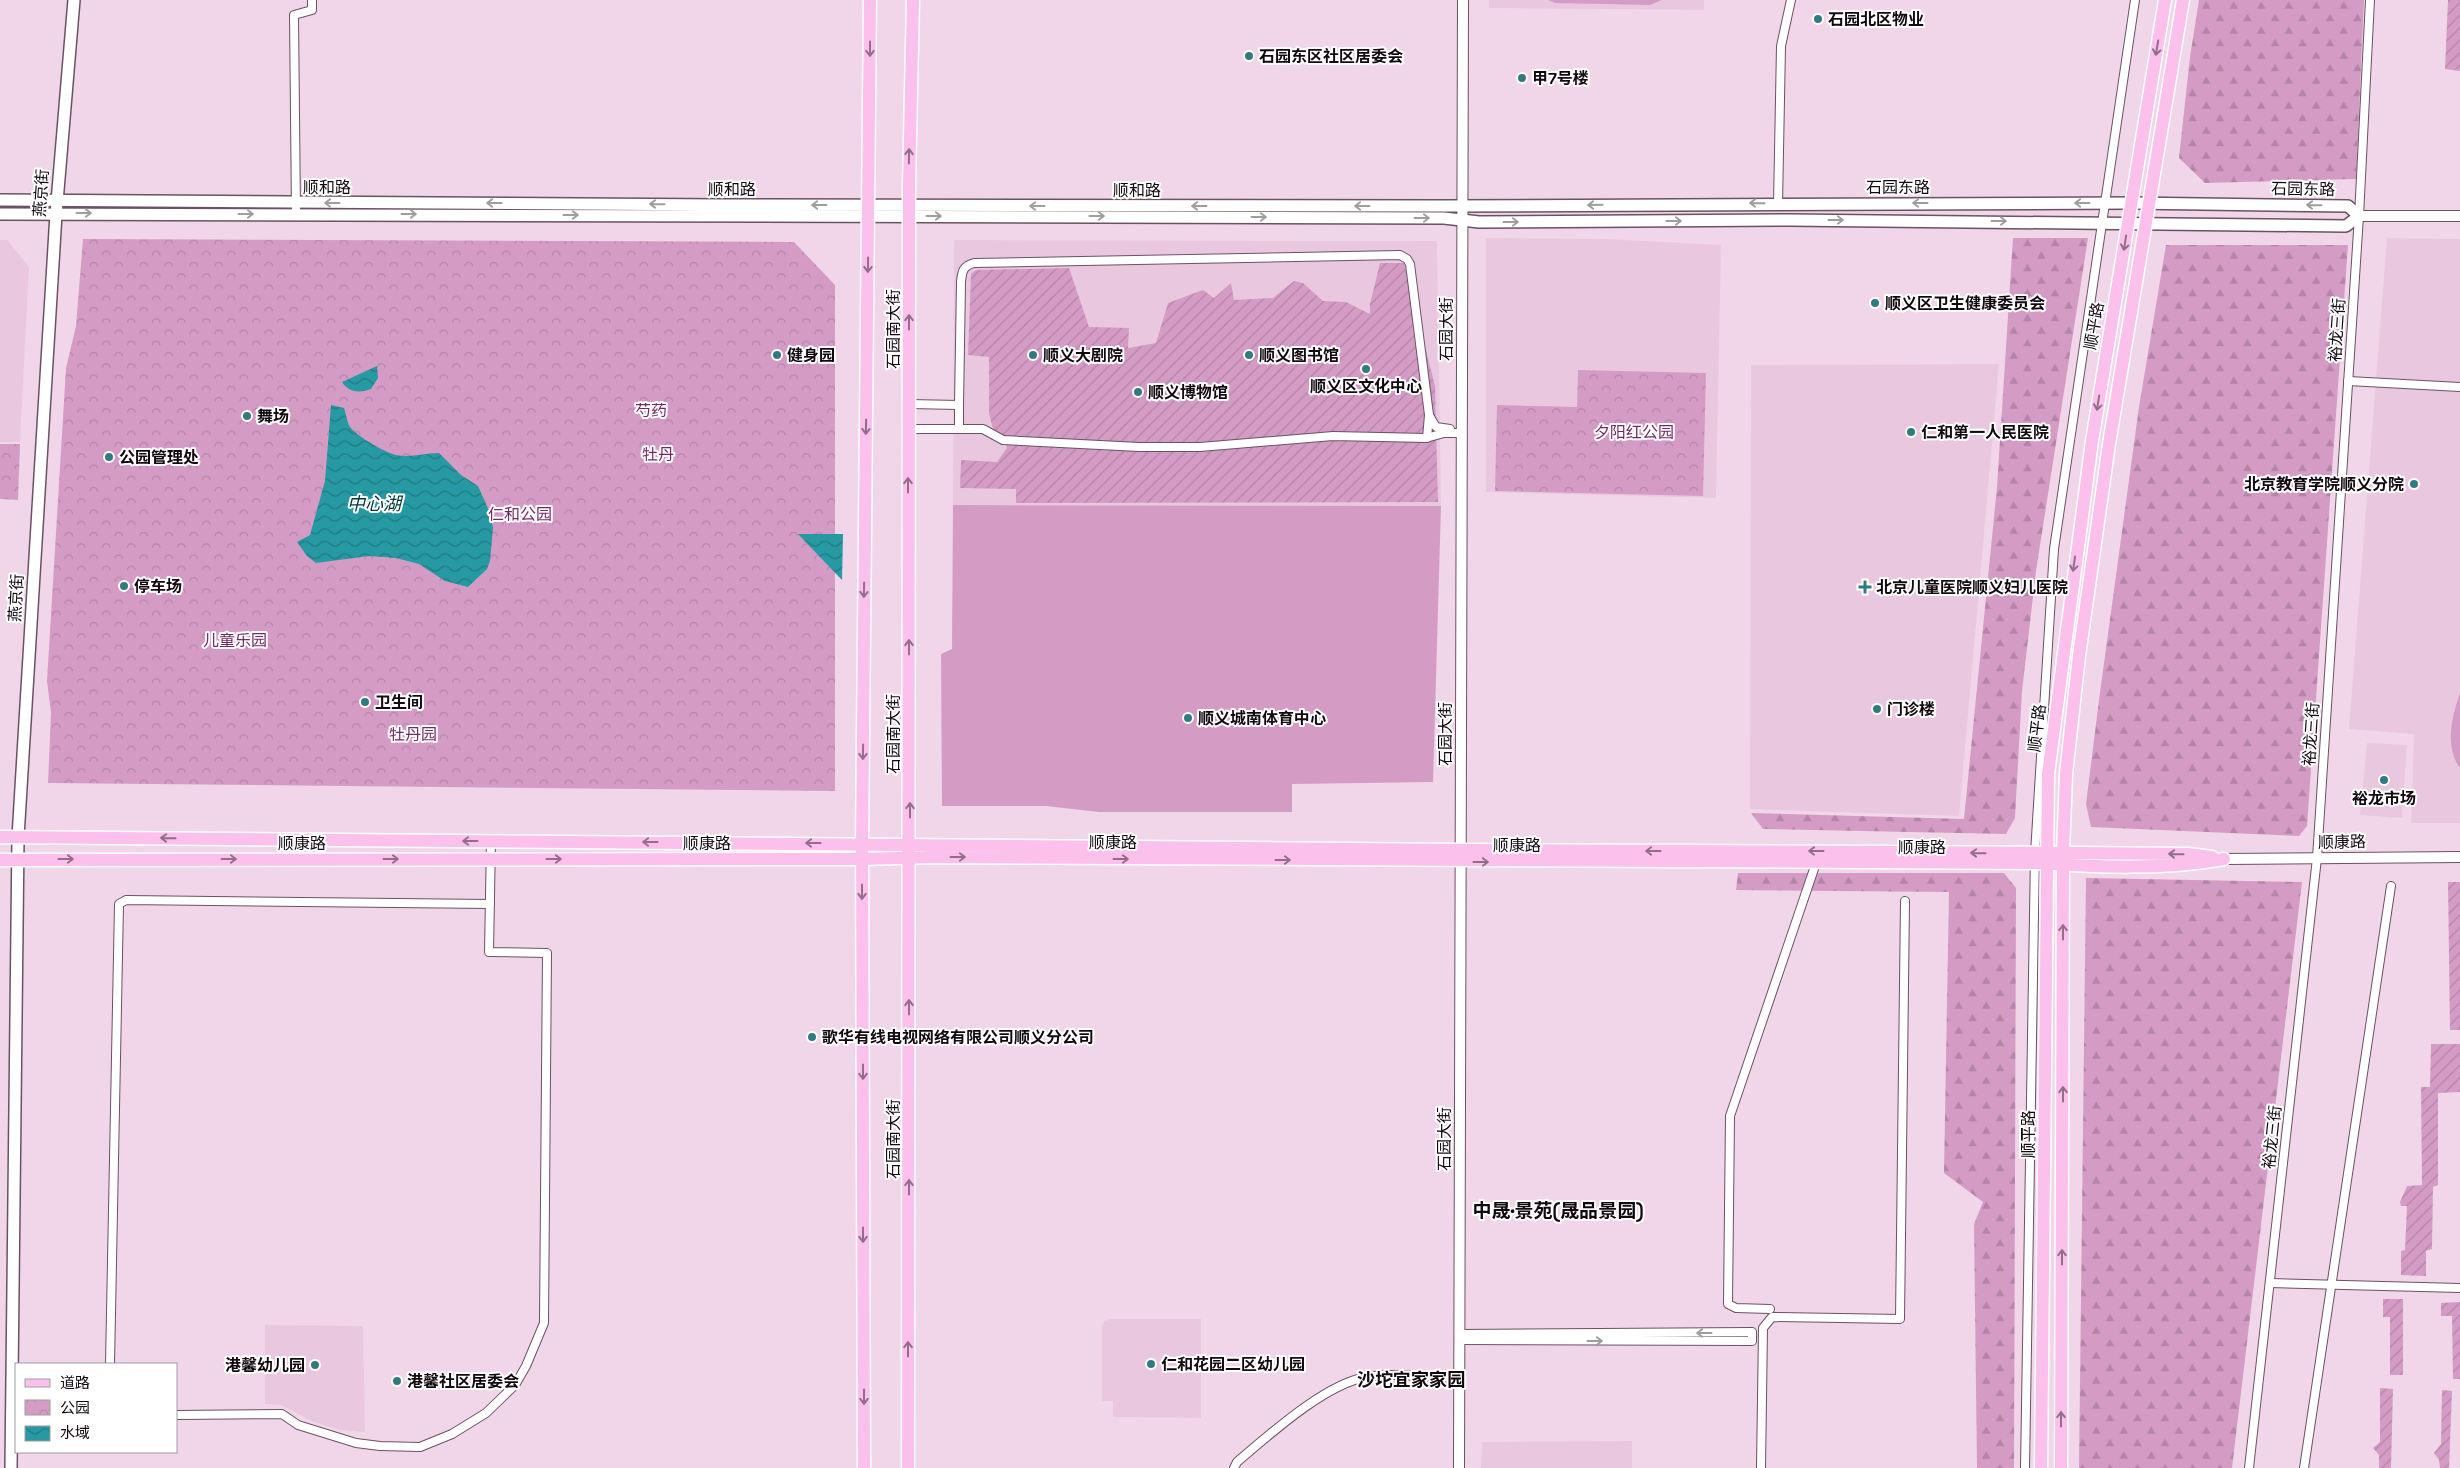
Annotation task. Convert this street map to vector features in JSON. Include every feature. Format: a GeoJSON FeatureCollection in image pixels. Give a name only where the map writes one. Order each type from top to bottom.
{"type":"FeatureCollection","features":[{"type":"Feature","properties":{"kind":"main road","name":"燕京街"},"geometry":{"type":"LineString","coordinates":[[11,1468],[18,837],[56,214],[74,0]]}},
{"type":"Feature","properties":{"kind":"main road","name":"石园南大街"},"geometry":{"type":"LineString","coordinates":[[864,1468],[862,844],[870,0]]}},
{"type":"Feature","properties":{"kind":"main road","name":"石园南大街"},"geometry":{"type":"LineString","coordinates":[[908,1468],[910,844],[908,404],[913,0]]}},
{"type":"Feature","properties":{"kind":"main road","name":"顺平路"},"geometry":{"type":"LineString","coordinates":[[2041,1468],[2041,858],[2048,774],[2062,652],[2092,441],[2165,0]]}},
{"type":"Feature","properties":{"kind":"main road","name":"顺平路"},"geometry":{"type":"LineString","coordinates":[[2061,1468],[2066,774],[2081,646],[2109,444],[2183,0]]}},
{"type":"Feature","properties":{"kind":"main road","name":"顺和路"},"geometry":{"type":"LineString","coordinates":[[0,200],[57,200],[296,208]]}},
{"type":"Feature","properties":{"kind":"main road","name":"石园东路"},"geometry":{"type":"LineString","coordinates":[[1462,220],[2128,222],[2146,224],[2346,226],[2359,216],[2348,206],[2149,203],[1463,206]]}},
{"type":"Feature","properties":{"kind":"main road","name":"顺和路"},"geometry":{"type":"LineString","coordinates":[[0,214],[296,208],[909,210],[1463,206]]}},
{"type":"Feature","properties":{"kind":"main road","name":"顺和路"},"geometry":{"type":"LineString","coordinates":[[909,210],[1444,218],[1462,220]]}},
{"type":"Feature","properties":{"kind":"main road","name":"顺康路"},"geometry":{"type":"LineString","coordinates":[[0,837],[910,844],[1816,863],[2041,858]]}},
{"type":"Feature","properties":{"kind":"main road","name":"顺康路"},"geometry":{"type":"LineString","coordinates":[[0,860],[1460,856],[2064,859],[2188,854],[2224,859]]}},
{"type":"Feature","properties":{"kind":"street"},"geometry":{"type":"LineString","coordinates":[[296,208],[294,16],[312,10],[312,0]]}},
{"type":"Feature","properties":{"kind":"street","name":"石园大街"},"geometry":{"type":"LineString","coordinates":[[1459,1468],[1463,0]]}},
{"type":"Feature","properties":{"kind":"street"},"geometry":{"type":"LineString","coordinates":[[1778,204],[1781,46],[1791,0]]}},
{"type":"Feature","properties":{"kind":"street"},"geometry":{"type":"LineString","coordinates":[[2025,1468],[2041,858],[2054,549],[2135,0]]}},
{"type":"Feature","properties":{"kind":"street","name":"裕龙三街"},"geometry":{"type":"LineString","coordinates":[[2249,1468],[2317,858],[2359,216],[2370,0]]}},
{"type":"Feature","properties":{"kind":"street"},"geometry":{"type":"LineString","coordinates":[[2359,216],[2460,216]]}},
{"type":"Feature","properties":{"kind":"street"},"geometry":{"type":"LineString","coordinates":[[959,429],[961,282],[962,271],[967,265],[984,263],[1400,254],[1410,264],[1429,415],[1426,438]]}},
{"type":"Feature","properties":{"kind":"street"},"geometry":{"type":"LineString","coordinates":[[2348,381],[2460,387]]}},
{"type":"Feature","properties":{"kind":"street"},"geometry":{"type":"LineString","coordinates":[[908,404],[959,404]]}},
{"type":"Feature","properties":{"kind":"street"},"geometry":{"type":"LineString","coordinates":[[1429,415],[1436,426],[1461,431]]}},
{"type":"Feature","properties":{"kind":"street"},"geometry":{"type":"LineString","coordinates":[[908,429],[983,429],[1003,440],[1139,447],[1200,447],[1333,436],[1426,438],[1461,431]]}},
{"type":"Feature","properties":{"kind":"street"},"geometry":{"type":"LineString","coordinates":[[178,1414],[282,1414],[298,1425],[356,1443],[420,1447],[452,1434],[486,1413],[515,1385],[526,1366],[544,1323],[547,953],[490,952],[491,841]]}},
{"type":"Feature","properties":{"kind":"street","name":"顺康路"},"geometry":{"type":"LineString","coordinates":[[2224,859],[2460,857]]}},
{"type":"Feature","properties":{"kind":"street"},"geometry":{"type":"LineString","coordinates":[[1770,1309],[1736,1308],[1728,1304],[1730,1116],[1816,863]]}},
{"type":"Feature","properties":{"kind":"street"},"geometry":{"type":"LineString","coordinates":[[2304,1468],[2391,886]]}},
{"type":"Feature","properties":{"kind":"street"},"geometry":{"type":"LineString","coordinates":[[110,1363],[119,904],[126,900],[490,904]]}},
{"type":"Feature","properties":{"kind":"street"},"geometry":{"type":"LineString","coordinates":[[1761,1468],[1763,1328],[1772,1318],[1900,1319],[1906,902]]}},
{"type":"Feature","properties":{"kind":"street"},"geometry":{"type":"LineString","coordinates":[[2270,1283],[2460,1288]]}},
{"type":"Feature","properties":{"kind":"street"},"geometry":{"type":"LineString","coordinates":[[1752,1332],[1752,1341],[1459,1337],[1752,1332]]}},
{"type":"Feature","properties":{"kind":"street"},"geometry":{"type":"LineString","coordinates":[[1234,1468],[1237,1462],[1280,1426],[1331,1389],[1367,1377],[1459,1378]]}},
{"type":"Feature","properties":{"kind":"shaded area"},"geometry":{"type":"Polygon","coordinates":[[[1489,0],[1704,0],[1704,10],[1489,8],[1489,0]]]}},
{"type":"Feature","properties":{"kind":"shaded area"},"geometry":{"type":"Polygon","coordinates":[[[1486,238],[1605,239],[1721,245],[1716,498],[1486,492],[1486,238]]]}},
{"type":"Feature","properties":{"kind":"shaded area","name":"北京教育学院顺义分院"},"geometry":{"type":"Polygon","coordinates":[[[2387,238],[2460,239],[2460,823],[2411,823],[2414,734],[2349,729],[2387,238]]]}},
{"type":"Feature","properties":{"kind":"shaded area"},"geometry":{"type":"Polygon","coordinates":[[[0,240],[7,240],[29,267],[20,442],[0,442],[0,240]]]}},
{"type":"Feature","properties":{"kind":"shaded area","name":"顺义区文化中心"},"geometry":{"type":"Polygon","coordinates":[[[954,240],[1437,241],[1441,506],[953,505],[954,240]]]}},
{"type":"Feature","properties":{"kind":"shaded area","name":"北京儿童医院顺义妇儿医院"},"geometry":{"type":"Polygon","coordinates":[[[1999,364],[1959,816],[1750,809],[1751,365],[1999,364]]]}},
{"type":"Feature","properties":{"kind":"shaded area","name":"裕龙市场"},"geometry":{"type":"Polygon","coordinates":[[[2367,743],[2407,745],[2402,818],[2360,815],[2367,743]]]}},
{"type":"Feature","properties":{"kind":"shaded area","name":"仁和花园二区幼儿园"},"geometry":{"type":"Polygon","coordinates":[[[1111,1319],[1201,1319],[1201,1418],[1113,1417],[1113,1401],[1102,1401],[1102,1327],[1104,1321],[1111,1319]]]}},
{"type":"Feature","properties":{"kind":"shaded area","name":"港馨幼儿园"},"geometry":{"type":"Polygon","coordinates":[[[265,1325],[363,1326],[365,1432],[340,1430],[314,1422],[281,1405],[265,1404],[265,1325]]]}},
{"type":"Feature","properties":{"kind":"shaded area"},"geometry":{"type":"Polygon","coordinates":[[[1632,1441],[1632,1468],[1481,1468],[1482,1442],[1632,1441]]]}},
{"type":"Feature","properties":{"kind":"green space"},"geometry":{"type":"Polygon","coordinates":[[[1548,0],[1662,0],[1650,5],[1555,3],[1548,0]]]}},
{"type":"Feature","properties":{"kind":"green space"},"geometry":{"type":"Polygon","coordinates":[[[2199,0],[2364,0],[2356,179],[2205,183],[2179,158],[2190,57],[2199,0]]]}},
{"type":"Feature","properties":{"kind":"green space"},"geometry":{"type":"Polygon","coordinates":[[[2448,0],[2460,0],[2460,71],[2445,69],[2448,0]]]}},
{"type":"Feature","properties":{"kind":"green space"},"geometry":{"type":"Polygon","coordinates":[[[2013,238],[2088,238],[2036,571],[2022,691],[2015,818],[2006,834],[1763,829],[1751,813],[1964,819],[1997,487],[2013,238]]]}},
{"type":"Feature","properties":{"kind":"green space","name":"仁和公园"},"geometry":{"type":"Polygon","coordinates":[[[83,239],[794,242],[835,285],[835,791],[48,783],[51,713],[47,681],[66,368],[76,326],[83,239]]]}},
{"type":"Feature","properties":{"kind":"green space"},"geometry":{"type":"Polygon","coordinates":[[[2166,245],[2348,245],[2307,826],[2299,836],[2091,827],[2086,804],[2099,700],[2139,407],[2166,245]]]}},
{"type":"Feature","properties":{"kind":"green space","name":"顺义区文化中心"},"geometry":{"type":"Polygon","coordinates":[[[1380,263],[1404,263],[1435,386],[1438,502],[1016,503],[1016,489],[960,488],[961,460],[997,462],[1007,448],[1003,435],[993,429],[989,413],[989,357],[968,355],[971,274],[976,270],[1069,268],[1089,327],[1129,328],[1128,348],[1156,343],[1168,303],[1203,290],[1214,298],[1231,283],[1234,300],[1273,298],[1294,281],[1303,283],[1323,301],[1346,302],[1370,314],[1370,304],[1380,263]]]}},
{"type":"Feature","properties":{"kind":"green space","name":"夕阳红公园"},"geometry":{"type":"Polygon","coordinates":[[[1578,370],[1706,373],[1703,496],[1495,491],[1497,405],[1577,407],[1578,370]]]}},
{"type":"Feature","properties":{"kind":"green space"},"geometry":{"type":"Polygon","coordinates":[[[0,444],[20,444],[18,500],[0,499],[0,444]]]}},
{"type":"Feature","properties":{"kind":"green space","name":"顺义城南体育中心"},"geometry":{"type":"Polygon","coordinates":[[[953,505],[1441,506],[1433,782],[1292,784],[1292,812],[1099,812],[1046,806],[942,806],[941,654],[952,649],[953,505]]]}},
{"type":"Feature","properties":{"kind":"green space"},"geometry":{"type":"Polygon","coordinates":[[[2460,693],[2460,768],[2452,750],[2451,731],[2454,711],[2460,693]]]}},
{"type":"Feature","properties":{"kind":"green space"},"geometry":{"type":"Polygon","coordinates":[[[1738,873],[2004,873],[2016,888],[2014,1468],[1977,1468],[1974,1224],[1983,1202],[1944,1173],[1949,892],[1736,890],[1738,873]]]}},
{"type":"Feature","properties":{"kind":"green space"},"geometry":{"type":"Polygon","coordinates":[[[2086,878],[2302,882],[2232,1468],[2079,1468],[2086,878]]]}},
{"type":"Feature","properties":{"kind":"green space"},"geometry":{"type":"Polygon","coordinates":[[[2448,882],[2460,882],[2460,1030],[2450,1030],[2448,882]]]}},
{"type":"Feature","properties":{"kind":"green space"},"geometry":{"type":"Polygon","coordinates":[[[2431,1044],[2460,1044],[2460,1092],[2438,1093],[2438,1185],[2433,1187],[2432,1249],[2426,1251],[2426,1276],[2401,1275],[2401,1251],[2405,1250],[2407,1206],[2401,1206],[2400,1202],[2407,1186],[2422,1185],[2421,1087],[2430,1087],[2431,1044]]]}},
{"type":"Feature","properties":{"kind":"green space"},"geometry":{"type":"Polygon","coordinates":[[[2383,1299],[2403,1299],[2403,1375],[2390,1375],[2390,1317],[2383,1317],[2383,1299]]]}},
{"type":"Feature","properties":{"kind":"green space"},"geometry":{"type":"Polygon","coordinates":[[[2460,1302],[2460,1379],[2453,1379],[2452,1316],[2441,1316],[2441,1303],[2460,1302]]]}},
{"type":"Feature","properties":{"kind":"green space"},"geometry":{"type":"Polygon","coordinates":[[[2380,1388],[2393,1389],[2391,1468],[2379,1468],[2379,1455],[2373,1448],[2380,1442],[2380,1388]]]}},
{"type":"Feature","properties":{"kind":"green space"},"geometry":{"type":"Polygon","coordinates":[[[2442,1390],[2452,1391],[2449,1468],[2440,1468],[2439,1460],[2434,1453],[2441,1444],[2442,1390]]]}},
{"type":"Feature","properties":{"kind":"water"},"geometry":{"type":"Polygon","coordinates":[[[377,366],[378,378],[371,389],[355,391],[345,386],[342,382],[377,366]]]}},
{"type":"Feature","properties":{"kind":"water","name":"中心湖"},"geometry":{"type":"Polygon","coordinates":[[[331,405],[344,408],[350,427],[378,447],[401,456],[439,453],[461,475],[478,486],[490,513],[493,528],[490,561],[487,569],[468,587],[445,581],[419,564],[396,558],[369,556],[316,563],[307,556],[297,542],[310,535],[325,481],[331,405]]]}},
{"type":"Feature","properties":{"kind":"water"},"geometry":{"type":"Polygon","coordinates":[[[798,534],[843,534],[842,580],[798,534]]]}},
{"type":"Feature","properties":{"kind":"place","name":"石园北区物业"},"geometry":{"type":"Point","coordinates":[1818,19]}},
{"type":"Feature","properties":{"kind":"place","name":"石园东区社区居委会"},"geometry":{"type":"Point","coordinates":[1249,56]}},
{"type":"Feature","properties":{"kind":"place","name":"甲7号楼"},"geometry":{"type":"Point","coordinates":[1522,78]}},
{"type":"Feature","properties":{"kind":"place","name":"顺义区卫生健康委员会"},"geometry":{"type":"Point","coordinates":[1875,303]}},
{"type":"Feature","properties":{"kind":"place","name":"健身园"},"geometry":{"type":"Point","coordinates":[777,355]}},
{"type":"Feature","properties":{"kind":"place","name":"顺义大剧院"},"geometry":{"type":"Point","coordinates":[1033,355]}},
{"type":"Feature","properties":{"kind":"place","name":"顺义图书馆"},"geometry":{"type":"Point","coordinates":[1249,355]}},
{"type":"Feature","properties":{"kind":"place","name":"顺义区文化中心"},"geometry":{"type":"Point","coordinates":[1366,369]}},
{"type":"Feature","properties":{"kind":"place","name":"顺义博物馆"},"geometry":{"type":"Point","coordinates":[1138,392]}},
{"type":"Feature","properties":{"kind":"place","name":"舞场"},"geometry":{"type":"Point","coordinates":[247,416]}},
{"type":"Feature","properties":{"kind":"place","name":"仁和第一人民医院"},"geometry":{"type":"Point","coordinates":[1911,432]}},
{"type":"Feature","properties":{"kind":"place","name":"公园管理处"},"geometry":{"type":"Point","coordinates":[109,457]}},
{"type":"Feature","properties":{"kind":"place","name":"北京教育学院顺义分院"},"geometry":{"type":"Point","coordinates":[2414,484]}},
{"type":"Feature","properties":{"kind":"place","name":"停车场"},"geometry":{"type":"Point","coordinates":[124,586]}},
{"type":"Feature","properties":{"kind":"place","name":"北京儿童医院顺义妇儿医院"},"geometry":{"type":"Point","coordinates":[1865,587]}},
{"type":"Feature","properties":{"kind":"place","name":"卫生间"},"geometry":{"type":"Point","coordinates":[365,702]}},
{"type":"Feature","properties":{"kind":"place","name":"门诊楼"},"geometry":{"type":"Point","coordinates":[1877,709]}},
{"type":"Feature","properties":{"kind":"place","name":"顺义城南体育中心"},"geometry":{"type":"Point","coordinates":[1188,718]}},
{"type":"Feature","properties":{"kind":"place","name":"裕龙市场"},"geometry":{"type":"Point","coordinates":[2384,780]}},
{"type":"Feature","properties":{"kind":"place","name":"歌华有线电视网络有限公司顺义分公司"},"geometry":{"type":"Point","coordinates":[812,1037]}},
{"type":"Feature","properties":{"kind":"place","name":"仁和花园二区幼儿园"},"geometry":{"type":"Point","coordinates":[1151,1364]}},
{"type":"Feature","properties":{"kind":"place","name":"港馨幼儿园"},"geometry":{"type":"Point","coordinates":[315,1365]}},
{"type":"Feature","properties":{"kind":"place","name":"港馨社区居委会"},"geometry":{"type":"Point","coordinates":[397,1381]}},
{"type":"Feature","properties":{"kind":"district","name":"中晟·景苑(晟品景园)"},"geometry":{"type":"Point","coordinates":[1558,1210]}},
{"type":"Feature","properties":{"kind":"district","name":"沙坨宜家家园"},"geometry":{"type":"Point","coordinates":[1411,1379]}},
{"type":"Feature","properties":{"kind":"park label","name":"芍药"},"geometry":{"type":"Point","coordinates":[651,410]}},
{"type":"Feature","properties":{"kind":"park label","name":"牡丹"},"geometry":{"type":"Point","coordinates":[658,454]}},
{"type":"Feature","properties":{"kind":"park label","name":"儿童乐园"},"geometry":{"type":"Point","coordinates":[235,640]}},
{"type":"Feature","properties":{"kind":"park label","name":"牡丹园"},"geometry":{"type":"Point","coordinates":[413,734]}}]}
